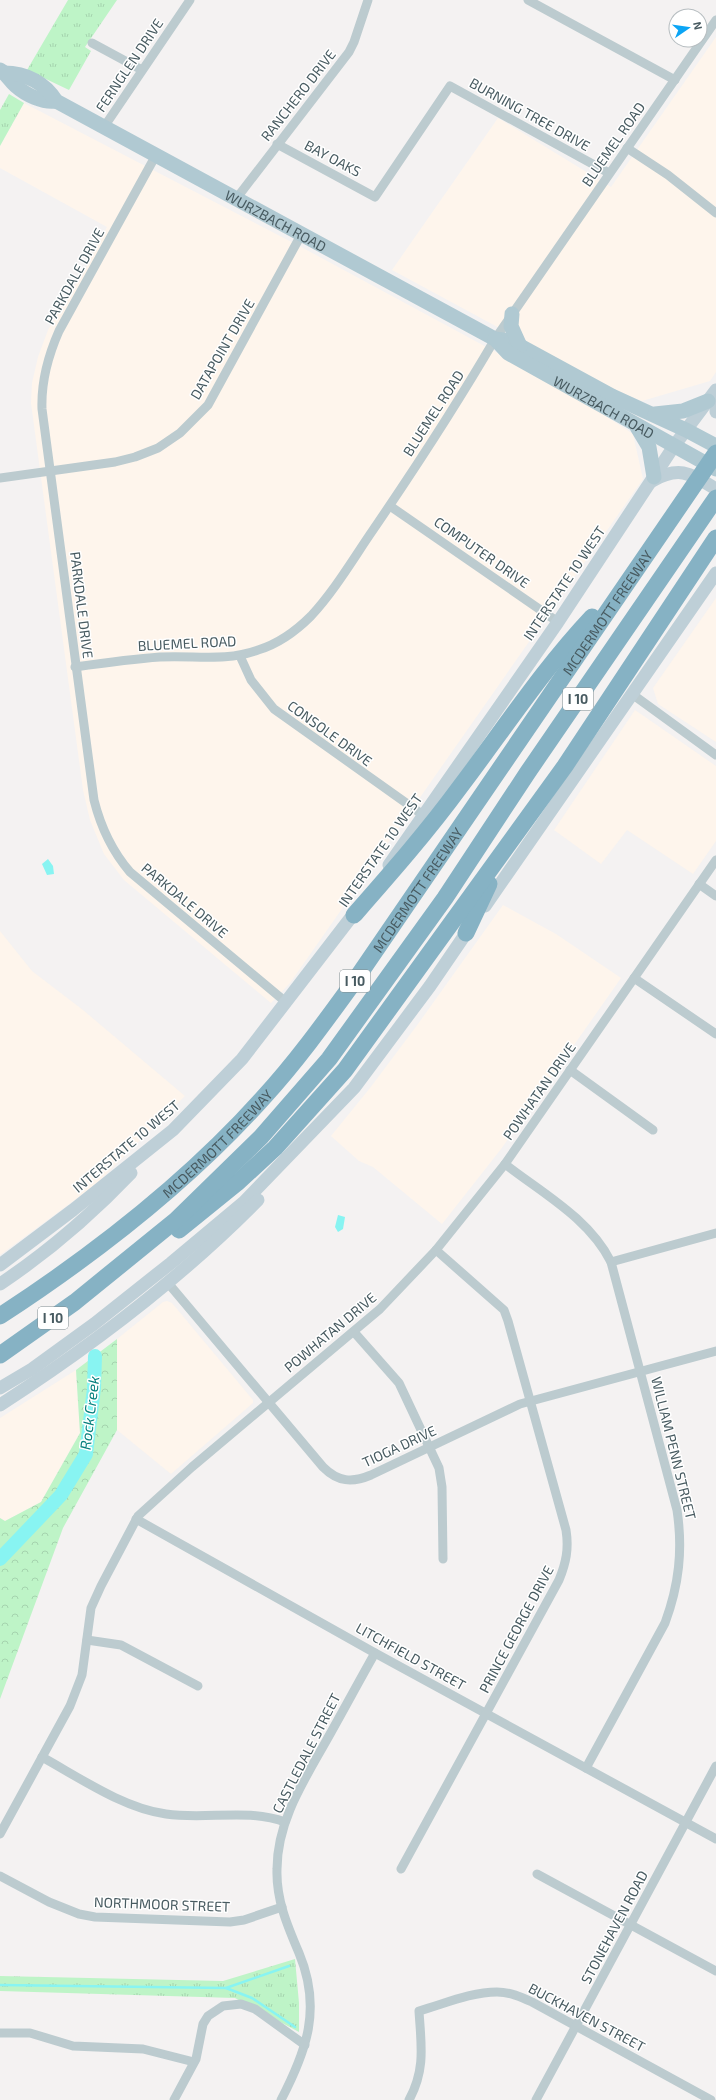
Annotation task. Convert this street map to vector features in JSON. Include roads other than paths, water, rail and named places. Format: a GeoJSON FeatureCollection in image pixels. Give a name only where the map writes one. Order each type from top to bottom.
{"type":"FeatureCollection","features":[{"type":"Feature","properties":{"kind":"highway","name":"MCDERMOTT FREEWAY"},"geometry":{"type":"LineString","coordinates":[[0,1316],[79,1263],[159,1199],[263,1098],[319,1030],[356,979],[716,453]]}},
{"type":"Feature","properties":{"kind":"highway","name":"MCDERMOTT FREEWAY"},"geometry":{"type":"LineString","coordinates":[[0,1355],[69,1306],[176,1220],[261,1137],[329,1059],[449,893],[528,772],[654,589],[715,496]]}},
{"type":"Feature","properties":{"kind":"highway"},"geometry":{"type":"LineString","coordinates":[[105,1278],[156,1249],[237,1183],[276,1148],[345,1070],[381,1023],[432,948],[565,766],[716,538]]}},
{"type":"Feature","properties":{"kind":"highway"},"geometry":{"type":"LineString","coordinates":[[354,916],[409,852],[460,788],[546,669],[632,574]]}},
{"type":"Feature","properties":{"kind":"highway"},"geometry":{"type":"LineString","coordinates":[[466,933],[486,889],[541,784],[598,694],[654,589]]}},
{"type":"Feature","properties":{"kind":"main road","name":"WURZBACH ROAD"},"geometry":{"type":"LineString","coordinates":[[2,72],[16,86],[34,97],[45,102],[56,101],[301,235],[495,338],[511,341],[612,396],[686,430],[716,446]]}},
{"type":"Feature","properties":{"kind":"main road"},"geometry":{"type":"LineString","coordinates":[[512,314],[511,326],[520,346]]}},
{"type":"Feature","properties":{"kind":"main road","name":"WURZBACH ROAD"},"geometry":{"type":"LineString","coordinates":[[495,338],[508,353],[716,469]]}},
{"type":"Feature","properties":{"kind":"main road"},"geometry":{"type":"LineString","coordinates":[[652,414],[675,412],[714,399]]}},
{"type":"Feature","properties":{"kind":"main road","name":"INTERSTATE 10 WEST"},"geometry":{"type":"LineString","coordinates":[[0,1265],[74,1210],[173,1130],[242,1059],[287,1004],[354,916],[558,622],[674,446],[686,430],[714,399]]}},
{"type":"Feature","properties":{"kind":"main road"},"geometry":{"type":"LineString","coordinates":[[637,426],[650,447],[653,479],[673,472],[691,474],[715,496]]}},
{"type":"Feature","properties":{"kind":"main road"},"geometry":{"type":"LineString","coordinates":[[0,1405],[78,1354],[168,1283],[223,1236],[266,1192],[316,1136],[430,986],[716,573]]}},
{"type":"Feature","properties":{"kind":"main road"},"geometry":{"type":"LineString","coordinates":[[0,1388],[85,1331],[171,1264],[244,1202],[340,1104]]}},
{"type":"Feature","properties":{"kind":"main road"},"geometry":{"type":"LineString","coordinates":[[0,1284],[67,1234],[100,1206],[173,1130]]}},
{"type":"Feature","properties":{"kind":"street","name":"FERNGLEN DRIVE"},"geometry":{"type":"LineString","coordinates":[[104,127],[190,0]]}},
{"type":"Feature","properties":{"kind":"street","name":"RANCHERO DRIVE"},"geometry":{"type":"LineString","coordinates":[[236,199],[349,52],[354,42],[368,0]]}},
{"type":"Feature","properties":{"kind":"street"},"geometry":{"type":"LineString","coordinates":[[528,0],[675,80]]}},
{"type":"Feature","properties":{"kind":"street","name":"BLUEMEL ROAD"},"geometry":{"type":"LineString","coordinates":[[75,667],[160,657],[215,658],[240,656],[271,645],[294,630],[311,616],[334,588],[390,506],[466,389],[495,338],[716,20]]}},
{"type":"Feature","properties":{"kind":"street"},"geometry":{"type":"LineString","coordinates":[[92,43],[142,70]]}},
{"type":"Feature","properties":{"kind":"street","name":"BURNING TREE DRIVE"},"geometry":{"type":"LineString","coordinates":[[375,197],[450,86],[609,173]]}},
{"type":"Feature","properties":{"kind":"street","name":"BAY OAKS"},"geometry":{"type":"LineString","coordinates":[[277,144],[375,197]]}},
{"type":"Feature","properties":{"kind":"street"},"geometry":{"type":"LineString","coordinates":[[627,148],[668,175],[716,213]]}},
{"type":"Feature","properties":{"kind":"street","name":"PARKDALE DRIVE"},"geometry":{"type":"LineString","coordinates":[[156,155],[50,350],[45,371],[42,399],[75,667],[94,800],[99,818],[112,848],[126,867],[147,887],[287,1004]]}},
{"type":"Feature","properties":{"kind":"street","name":"DATAPOINT DRIVE"},"geometry":{"type":"LineString","coordinates":[[0,478],[135,458],[165,444],[192,423],[208,405],[301,235]]}},
{"type":"Feature","properties":{"kind":"street","name":"COMPUTER DRIVE"},"geometry":{"type":"LineString","coordinates":[[390,506],[558,622]]}},
{"type":"Feature","properties":{"kind":"street","name":"CONSOLE DRIVE"},"geometry":{"type":"LineString","coordinates":[[240,656],[250,680],[274,709],[423,815]]}},
{"type":"Feature","properties":{"kind":"street"},"geometry":{"type":"LineString","coordinates":[[632,694],[716,755]]}},
{"type":"Feature","properties":{"kind":"street","name":"POWHATAN DRIVE"},"geometry":{"type":"LineString","coordinates":[[0,1834],[76,1691],[84,1664],[91,1608],[100,1586],[136,1519],[154,1500],[380,1309],[436,1250],[505,1164],[716,860]]}},
{"type":"Feature","properties":{"kind":"street"},"geometry":{"type":"LineString","coordinates":[[699,884],[716,896]]}},
{"type":"Feature","properties":{"kind":"street"},"geometry":{"type":"LineString","coordinates":[[634,978],[716,1034]]}},
{"type":"Feature","properties":{"kind":"street"},"geometry":{"type":"LineString","coordinates":[[570,1070],[652,1130]]}},
{"type":"Feature","properties":{"kind":"street","name":"WILLIAM PENN STREET"},"geometry":{"type":"LineString","coordinates":[[505,1164],[591,1231],[611,1262],[677,1510],[681,1548],[680,1567],[673,1598],[665,1623],[586,1768]]}},
{"type":"Feature","properties":{"kind":"street"},"geometry":{"type":"LineString","coordinates":[[611,1262],[716,1233]]}},
{"type":"Feature","properties":{"kind":"street","name":"PRINCE GEORGE DRIVE"},"geometry":{"type":"LineString","coordinates":[[401,1869],[559,1580],[565,1567],[568,1552],[566,1530],[531,1401],[504,1310],[436,1250]]}},
{"type":"Feature","properties":{"kind":"street","name":"TIOGA DRIVE"},"geometry":{"type":"LineString","coordinates":[[168,1283],[323,1467],[332,1475],[341,1480],[353,1481],[364,1478],[520,1404],[716,1351]]}},
{"type":"Feature","properties":{"kind":"street"},"geometry":{"type":"LineString","coordinates":[[354,1332],[399,1383],[439,1468],[441,1478],[443,1559]]}},
{"type":"Feature","properties":{"kind":"street","name":"LITCHFIELD STREET"},"geometry":{"type":"LineString","coordinates":[[136,1519],[716,1839]]}},
{"type":"Feature","properties":{"kind":"street"},"geometry":{"type":"LineString","coordinates":[[86,1640],[121,1645],[198,1686]]}},
{"type":"Feature","properties":{"kind":"street","name":"CASTLEDALE STREET"},"geometry":{"type":"LineString","coordinates":[[281,2100],[296,2070],[305,2045],[310,2013],[307,1982],[301,1960],[291,1937],[282,1907],[277,1868],[278,1853],[285,1822],[300,1789],[375,1652]]}},
{"type":"Feature","properties":{"kind":"street"},"geometry":{"type":"LineString","coordinates":[[42,1757],[125,1802],[152,1812],[181,1816],[265,1816],[285,1822]]}},
{"type":"Feature","properties":{"kind":"street","name":"STONEHAVEN ROAD"},"geometry":{"type":"LineString","coordinates":[[536,2100],[632,1925],[716,1766]]}},
{"type":"Feature","properties":{"kind":"street"},"geometry":{"type":"LineString","coordinates":[[537,1874],[716,1971]]}},
{"type":"Feature","properties":{"kind":"street","name":"NORTHMOOR STREET"},"geometry":{"type":"LineString","coordinates":[[0,1876],[66,1910],[111,1919],[230,1922],[244,1920],[282,1907]]}},
{"type":"Feature","properties":{"kind":"street","name":"BUCKHAVEN STREET"},"geometry":{"type":"LineString","coordinates":[[409,2100],[419,2078],[422,2064],[419,2011],[476,1995],[504,1992],[516,1995],[532,2002],[711,2100]]}},
{"type":"Feature","properties":{"kind":"street"},"geometry":{"type":"LineString","coordinates":[[174,2100],[194,2062],[203,2024],[208,2016],[223,2006],[230,2004],[241,2004],[255,2009],[305,2045]]}},
{"type":"Feature","properties":{"kind":"street"},"geometry":{"type":"LineString","coordinates":[[0,2033],[30,2033],[73,2046],[143,2049],[194,2062]]}},
{"type":"Feature","properties":{"kind":"water"},"geometry":{"type":"Polygon","coordinates":[[[48,859],[53,866],[54,874],[47,875],[42,864],[48,859]]]}},
{"type":"Feature","properties":{"kind":"water"},"geometry":{"type":"Polygon","coordinates":[[[338,1215],[345,1217],[343,1229],[338,1232],[335,1227],[338,1215]]]}},
{"type":"Feature","properties":{"kind":"waterway","name":"Rock Creek"},"geometry":{"type":"LineString","coordinates":[[0,1559],[61,1495],[86,1454],[94,1388],[95,1356]]}},
{"type":"Feature","properties":{"kind":"waterway"},"geometry":{"type":"LineString","coordinates":[[0,1985],[226,1988],[289,1966]]}},
{"type":"Feature","properties":{"kind":"waterway"},"geometry":{"type":"LineString","coordinates":[[226,1988],[252,1998],[295,2027]]}}]}
